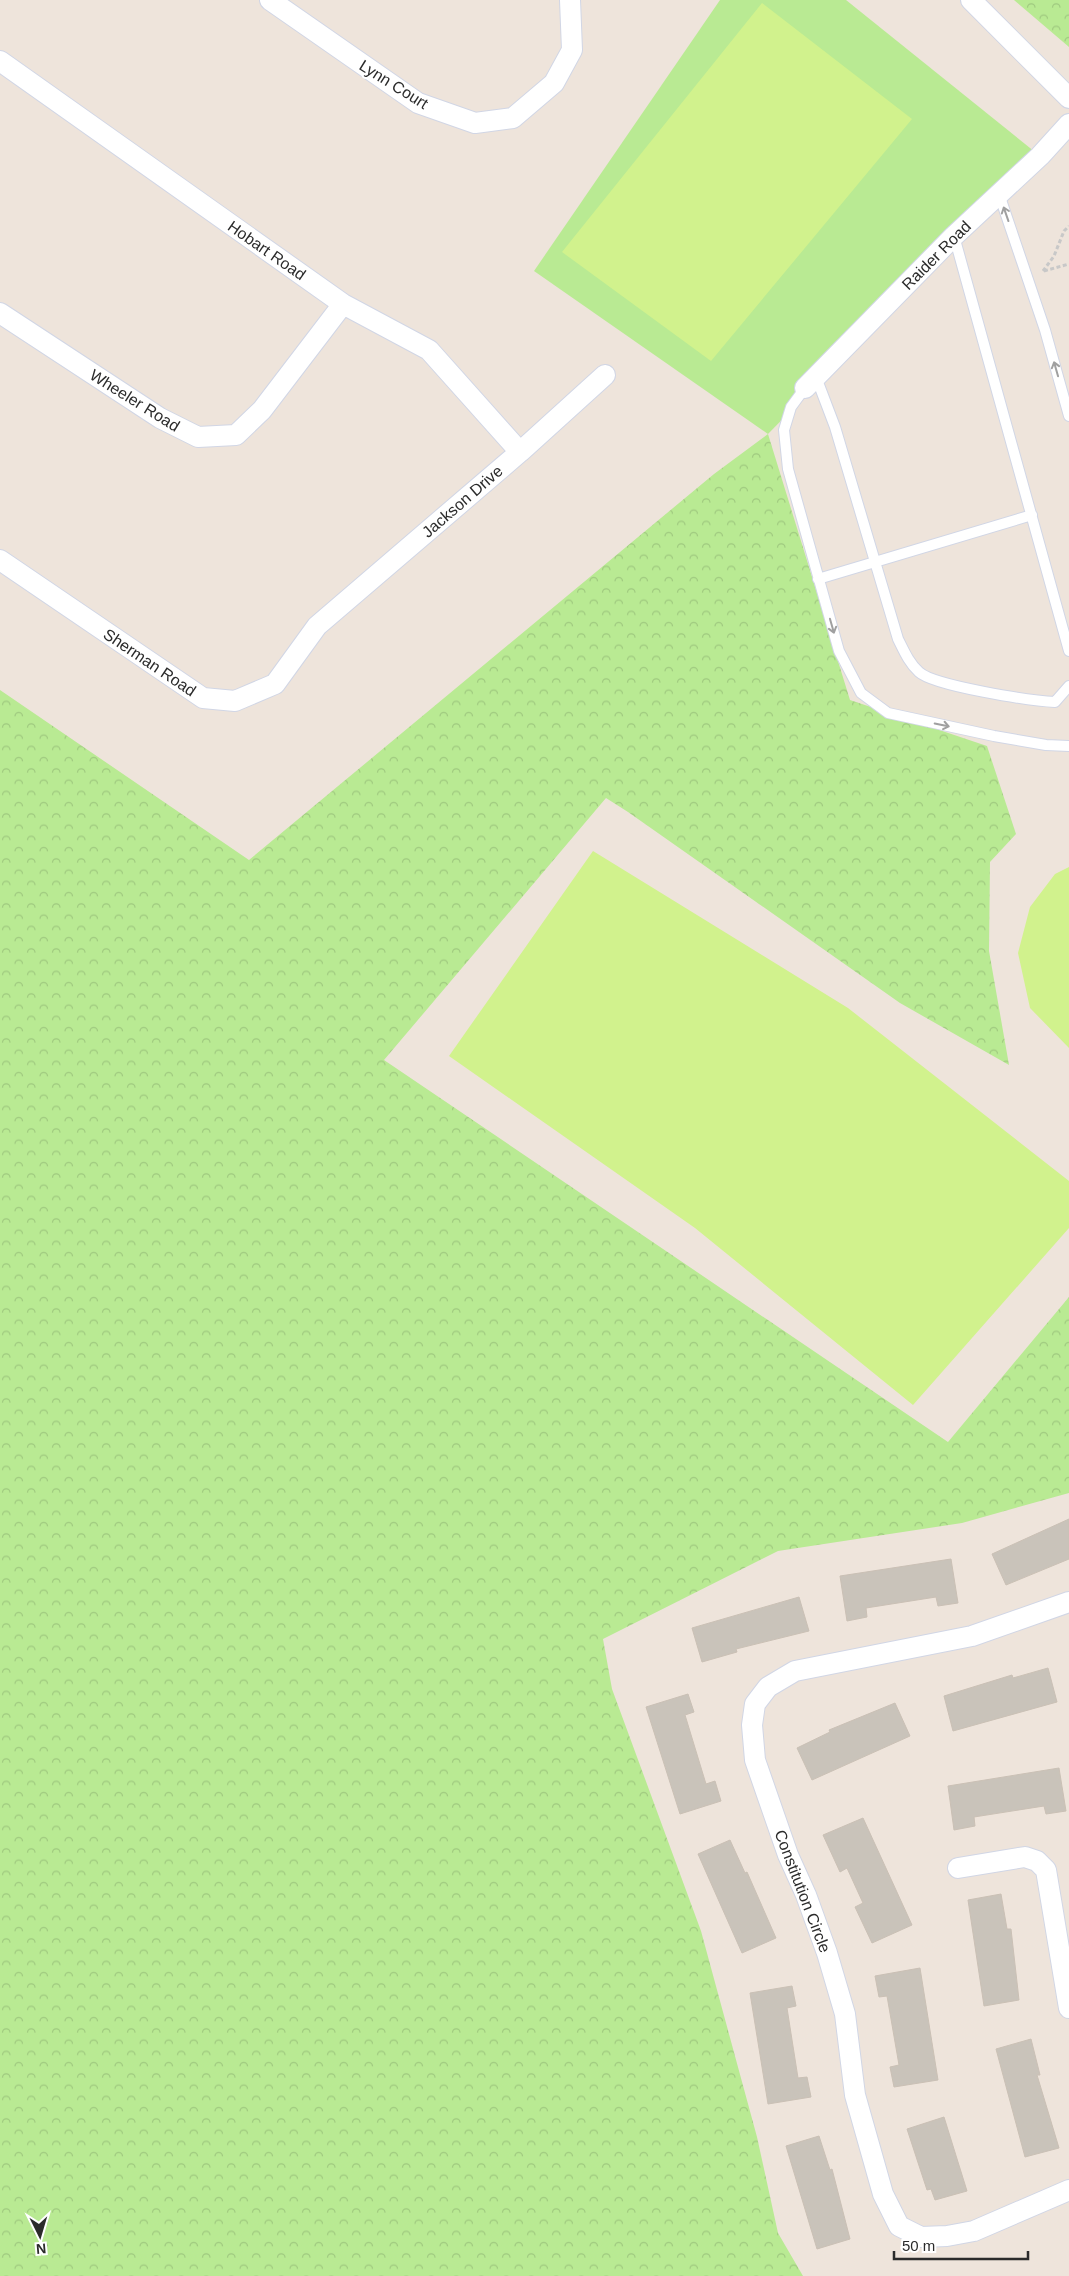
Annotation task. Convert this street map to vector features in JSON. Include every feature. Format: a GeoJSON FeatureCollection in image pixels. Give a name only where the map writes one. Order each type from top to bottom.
{"type":"FeatureCollection","features":[{"type":"Feature","properties":{"kind":"street","name":"Lynn Court"},"geometry":{"type":"LineString","coordinates":[[270,0],[418,103],[475,123],[513,118],[554,84],[572,50],[570,0]]}},
{"type":"Feature","properties":{"kind":"street"},"geometry":{"type":"LineString","coordinates":[[971,0],[1069,98]]}},
{"type":"Feature","properties":{"kind":"street","name":"Hobart Road"},"geometry":{"type":"LineString","coordinates":[[0,61],[342,304],[429,350],[520,452]]}},
{"type":"Feature","properties":{"kind":"street","name":"Raider Road"},"geometry":{"type":"LineString","coordinates":[[811,382],[954,236],[1040,156],[1069,124]]}},
{"type":"Feature","properties":{"kind":"street","name":"Wheeler Road"},"geometry":{"type":"LineString","coordinates":[[0,313],[160,418],[198,437],[236,435],[262,410],[342,304]]}},
{"type":"Feature","properties":{"kind":"street","name":"Jackson Drive"},"geometry":{"type":"LineString","coordinates":[[317,626],[520,452],[605,375]]}},
{"type":"Feature","properties":{"kind":"street","name":"Sherman Road"},"geometry":{"type":"LineString","coordinates":[[0,560],[204,698],[235,701],[275,684],[317,626]]}},
{"type":"Feature","properties":{"kind":"street","name":"Constitution Circle"},"geometry":{"type":"LineString","coordinates":[[1069,1602],[972,1636],[795,1671],[768,1687],[755,1704],[752,1725],[755,1760],[788,1855],[806,1895],[827,1953],[845,2014],[855,2095],[883,2194],[899,2226],[921,2237],[947,2236],[974,2231],[1069,2190]]}},
{"type":"Feature","properties":{"kind":"street"},"geometry":{"type":"LineString","coordinates":[[958,1868],[1025,1857],[1037,1861],[1046,1870],[1069,2008]]}},
{"type":"Feature","properties":{"kind":"lane"},"geometry":{"type":"LineString","coordinates":[[999,194],[1045,330],[1069,416]]}},
{"type":"Feature","properties":{"kind":"lane"},"geometry":{"type":"LineString","coordinates":[[954,236],[1069,651]]}},
{"type":"Feature","properties":{"kind":"lane"},"geometry":{"type":"LineString","coordinates":[[1069,686],[1055,702],[1040,701],[953,685],[920,673],[909,660],[898,639],[835,427],[811,382],[791,407],[784,430],[788,470],[838,651],[861,693],[888,713],[994,736],[1046,745],[1069,746]]}},
{"type":"Feature","properties":{"kind":"lane"},"geometry":{"type":"LineString","coordinates":[[818,579],[875,564],[1032,515]]}},
{"type":"Feature","properties":{"kind":"path"},"geometry":{"type":"LineString","coordinates":[[1069,226],[1064,231],[1054,256],[1043,271],[1069,264]]}},
{"type":"Feature","properties":{"kind":"green space"},"geometry":{"type":"Polygon","coordinates":[[[720,0],[846,0],[1040,156],[768,434],[534,271],[720,0]]]}},
{"type":"Feature","properties":{"kind":"green space"},"geometry":{"type":"Polygon","coordinates":[[[1014,0],[1069,0],[1069,47],[1014,0]]]}},
{"type":"Feature","properties":{"kind":"green space"},"geometry":{"type":"Polygon","coordinates":[[[762,3],[912,119],[711,361],[562,252],[762,3]]]}},
{"type":"Feature","properties":{"kind":"green space"},"geometry":{"type":"Polygon","coordinates":[[[768,434],[850,700],[987,746],[1016,834],[990,862],[989,951],[1009,1065],[900,1003],[606,798],[384,1060],[948,1442],[1069,1297],[1069,1493],[962,1523],[778,1551],[603,1639],[612,1689],[701,1931],[757,2137],[778,2233],[803,2276],[0,2276],[0,690],[249,860],[714,474],[768,434]]]}},
{"type":"Feature","properties":{"kind":"green space"},"geometry":{"type":"Polygon","coordinates":[[[593,851],[848,1008],[1069,1181],[1069,1228],[913,1405],[695,1228],[449,1056],[593,851]]]}},
{"type":"Feature","properties":{"kind":"green space"},"geometry":{"type":"Polygon","coordinates":[[[1069,867],[1069,1048],[1030,1008],[1018,953],[1030,907],[1055,874],[1069,867]]]}},
{"type":"Feature","properties":{"kind":"building"},"geometry":{"type":"Polygon","coordinates":[[[1069,1519],[1069,1559],[1006,1585],[992,1554],[1069,1519]]]}},
{"type":"Feature","properties":{"kind":"building"},"geometry":{"type":"Polygon","coordinates":[[[951,1559],[958,1603],[938,1606],[936,1597],[866,1608],[867,1617],[847,1621],[840,1576],[951,1559]]]}},
{"type":"Feature","properties":{"kind":"building"},"geometry":{"type":"Polygon","coordinates":[[[799,1597],[809,1631],[736,1649],[737,1652],[702,1662],[692,1628],[799,1597]]]}},
{"type":"Feature","properties":{"kind":"building"},"geometry":{"type":"Polygon","coordinates":[[[1048,1668],[1057,1702],[953,1731],[944,1696],[1012,1675],[1013,1678],[1048,1668]]]}},
{"type":"Feature","properties":{"kind":"building"},"geometry":{"type":"Polygon","coordinates":[[[688,1694],[694,1712],[685,1715],[706,1784],[715,1781],[721,1801],[680,1814],[646,1707],[688,1694]]]}},
{"type":"Feature","properties":{"kind":"building"},"geometry":{"type":"Polygon","coordinates":[[[895,1703],[910,1736],[812,1780],[797,1748],[830,1732],[829,1730],[895,1703]]]}},
{"type":"Feature","properties":{"kind":"building"},"geometry":{"type":"Polygon","coordinates":[[[1059,1768],[1066,1811],[1046,1814],[1044,1806],[974,1817],[975,1826],[954,1830],[948,1786],[1059,1768]]]}},
{"type":"Feature","properties":{"kind":"building"},"geometry":{"type":"Polygon","coordinates":[[[863,1818],[912,1925],[872,1943],[855,1907],[863,1903],[847,1868],[840,1872],[823,1835],[863,1818]]]}},
{"type":"Feature","properties":{"kind":"building"},"geometry":{"type":"Polygon","coordinates":[[[730,1840],[745,1873],[747,1872],[776,1938],[742,1953],[698,1854],[730,1840]]]}},
{"type":"Feature","properties":{"kind":"building"},"geometry":{"type":"Polygon","coordinates":[[[1001,1894],[1007,1929],[1011,1929],[1019,2000],[984,2006],[968,1900],[1001,1894]]]}},
{"type":"Feature","properties":{"kind":"building"},"geometry":{"type":"Polygon","coordinates":[[[920,1968],[938,2080],[894,2087],[890,2067],[899,2065],[887,1996],[879,1997],[875,1976],[920,1968]]]}},
{"type":"Feature","properties":{"kind":"building"},"geometry":{"type":"Polygon","coordinates":[[[792,1986],[796,2006],[787,2008],[798,2078],[807,2077],[811,2097],[768,2104],[750,1993],[792,1986]]]}},
{"type":"Feature","properties":{"kind":"building"},"geometry":{"type":"Polygon","coordinates":[[[1031,2039],[1040,2075],[1037,2075],[1059,2148],[1025,2157],[996,2049],[1031,2039]]]}},
{"type":"Feature","properties":{"kind":"building"},"geometry":{"type":"Polygon","coordinates":[[[944,2117],[967,2191],[935,2200],[931,2189],[927,2190],[907,2129],[944,2117]]]}},
{"type":"Feature","properties":{"kind":"building"},"geometry":{"type":"Polygon","coordinates":[[[819,2136],[830,2170],[832,2169],[850,2239],[817,2249],[786,2146],[819,2136]]]}}]}
